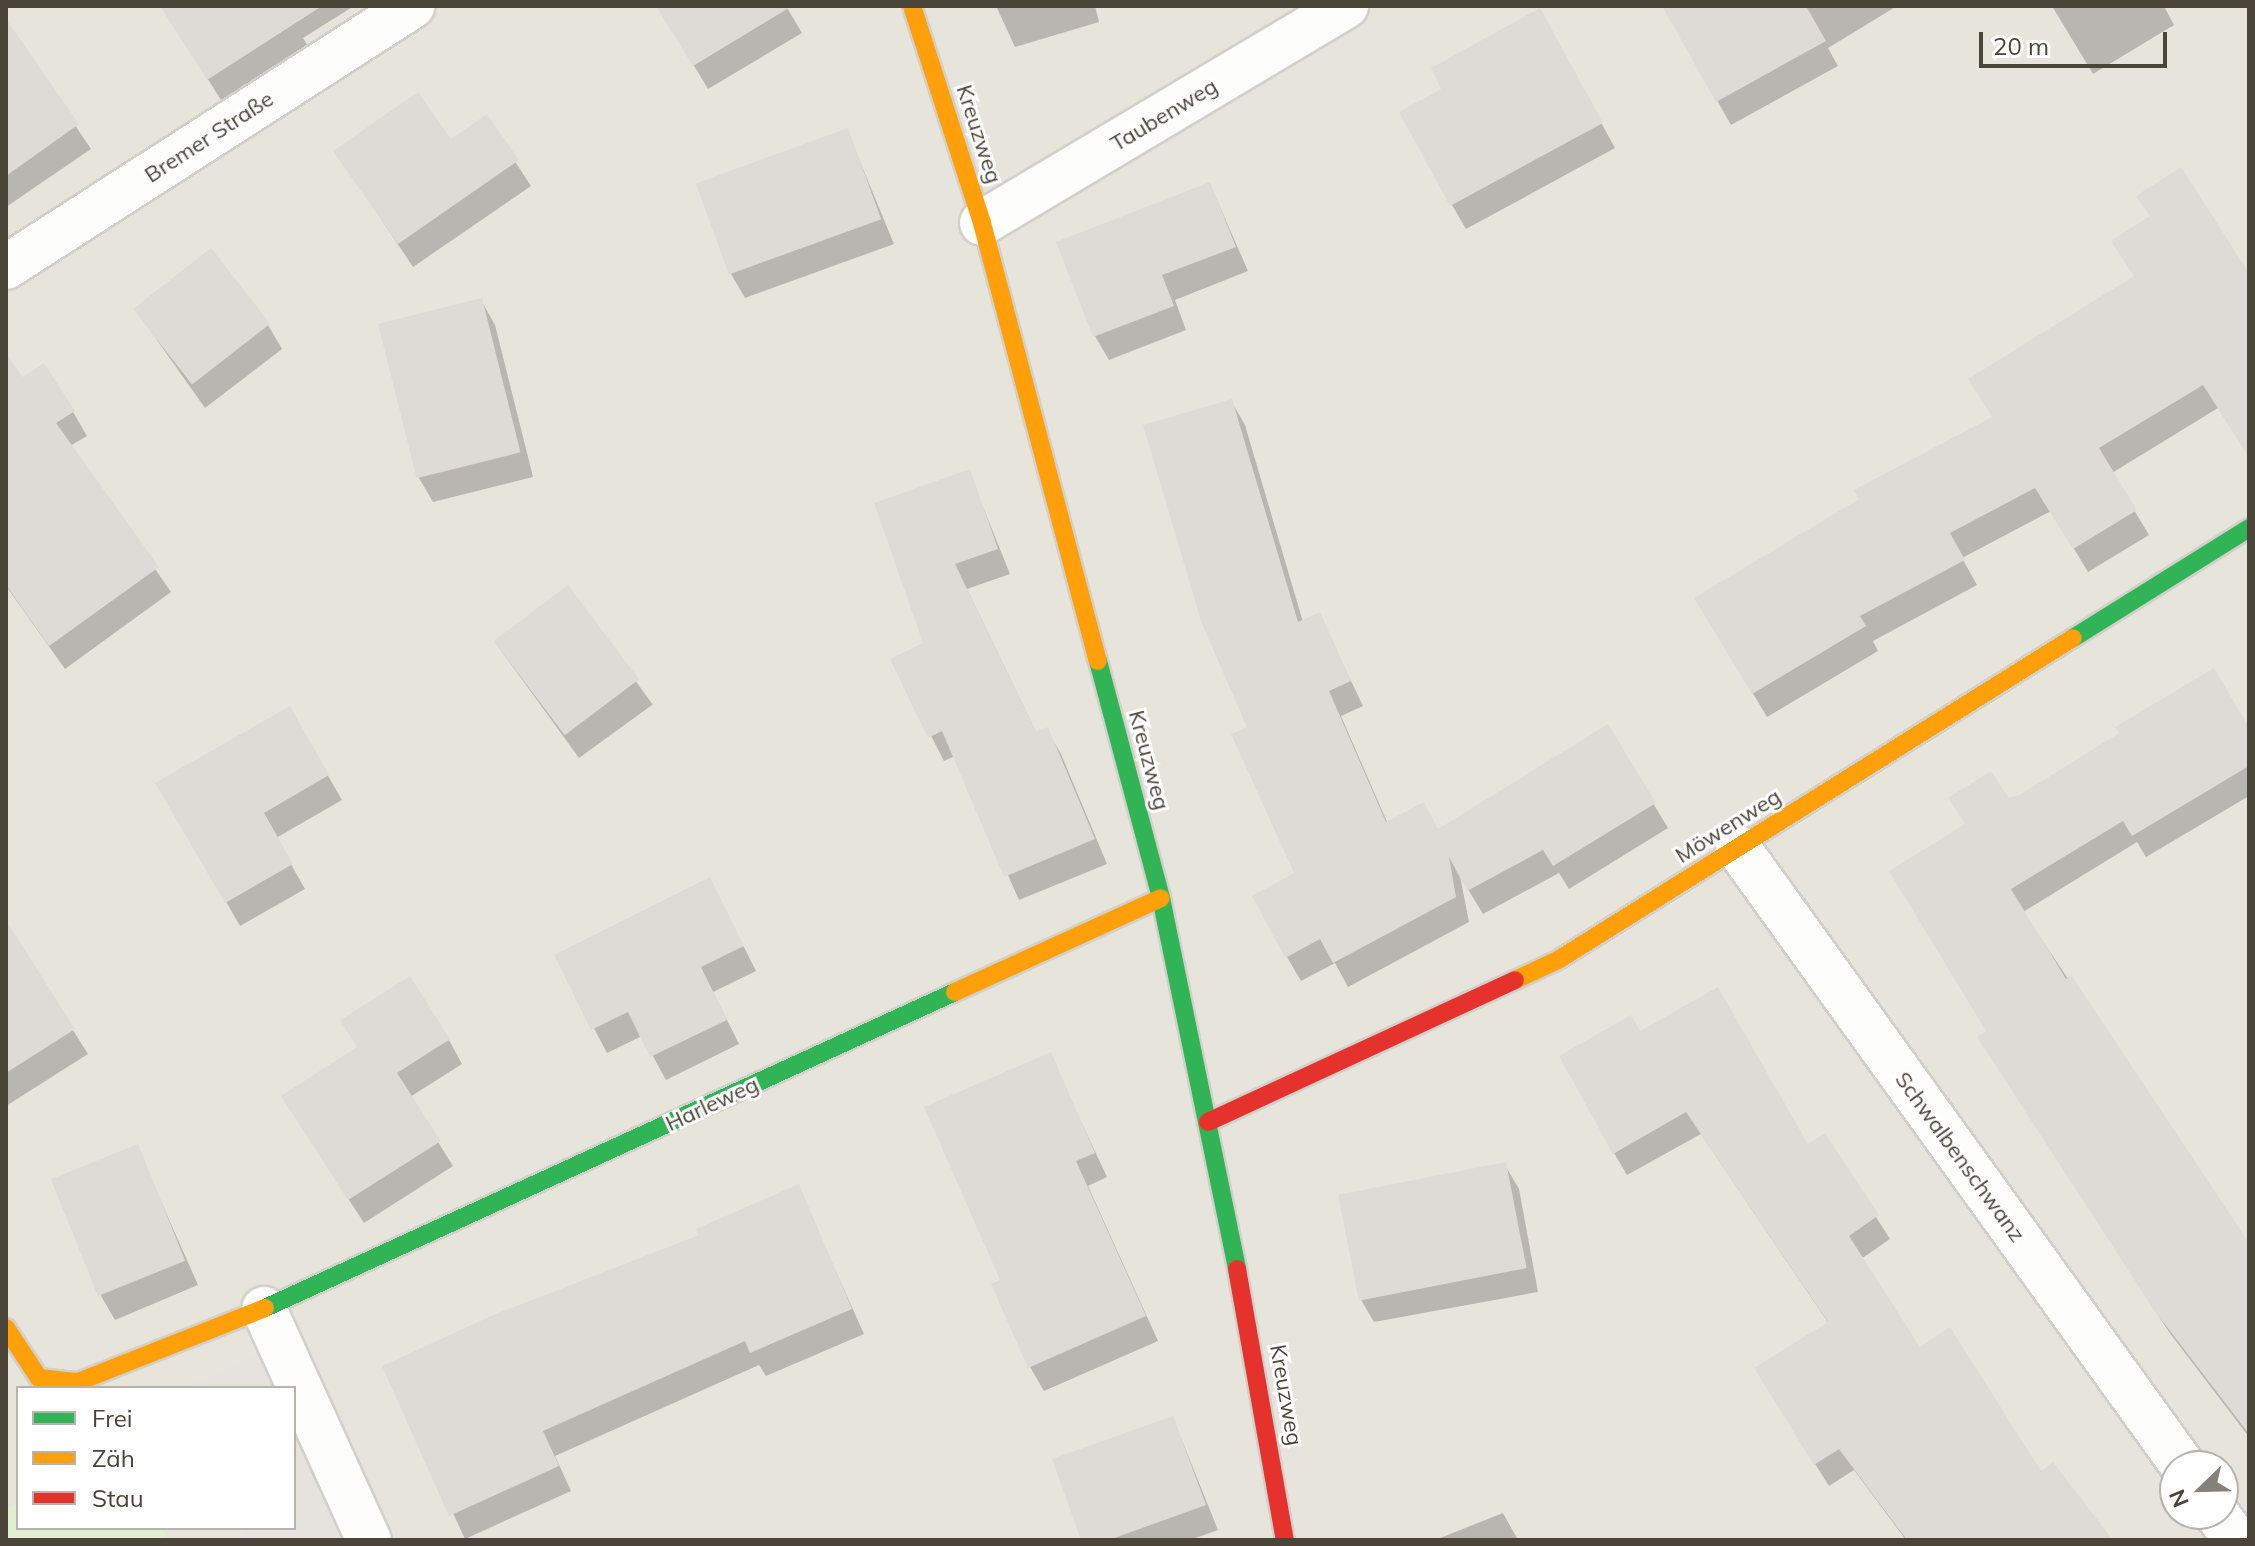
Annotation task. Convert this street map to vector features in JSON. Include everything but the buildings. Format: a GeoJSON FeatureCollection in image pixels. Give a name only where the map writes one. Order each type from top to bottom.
{"type":"FeatureCollection","features":[{"type":"Feature","properties":{"kind":"street","name":"Bremer Straße"},"geometry":{"type":"LineString","coordinates":[[6,267],[412,6]]}},
{"type":"Feature","properties":{"kind":"street","name":"Kreuzweg"},"geometry":{"type":"LineString","coordinates":[[912,6],[982,223],[1161,898],[1266,1412],[1285,1540]]}},
{"type":"Feature","properties":{"kind":"street","name":"Taubenweg"},"geometry":{"type":"LineString","coordinates":[[982,223],[1346,6]]}},
{"type":"Feature","properties":{"kind":"street","name":"Möwenweg"},"geometry":{"type":"LineString","coordinates":[[1208,1122],[1558,960],[2249,528]]}},
{"type":"Feature","properties":{"kind":"street","name":"Schwalbenschwanz"},"geometry":{"type":"LineString","coordinates":[[1738,848],[2171,1450]]}},
{"type":"Feature","properties":{"kind":"street","name":"Harleweg"},"geometry":{"type":"LineString","coordinates":[[6,1328],[39,1378],[78,1382],[264,1309],[1161,898]]}},
{"type":"Feature","properties":{"kind":"street"},"geometry":{"type":"LineString","coordinates":[[264,1309],[369,1540]]}},
{"type":"Feature","properties":{"kind":"shaded area"},"geometry":{"type":"Polygon","coordinates":[[[6,6],[2249,6],[2249,1540],[6,1540],[6,6]]]}},
{"type":"Feature","properties":{"kind":"shaded area"},"geometry":{"type":"Polygon","coordinates":[[[264,1352],[279,1386],[188,1386],[264,1352]]]}},
{"type":"Feature","properties":{"kind":"shaded area"},"geometry":{"type":"Polygon","coordinates":[[[296,1425],[347,1540],[248,1540],[243,1530],[296,1530],[296,1425]]]}},
{"type":"Feature","properties":{"kind":"green space"},"geometry":{"type":"Polygon","coordinates":[[[16,1504],[16,1530],[163,1530],[168,1540],[6,1540],[6,1509],[16,1504]]]}},
{"type":"Feature","properties":{"kind":"traffic: fast"},"geometry":{"type":"LineString","coordinates":[[2073,638],[2249,528]]}},
{"type":"Feature","properties":{"kind":"traffic: fast"},"geometry":{"type":"LineString","coordinates":[[1098,661],[1161,898],[1237,1269]]}},
{"type":"Feature","properties":{"kind":"traffic: fast"},"geometry":{"type":"LineString","coordinates":[[265,1308],[955,992]]}},
{"type":"Feature","properties":{"kind":"traffic: slow"},"geometry":{"type":"LineString","coordinates":[[912,6],[982,223],[1098,661]]}},
{"type":"Feature","properties":{"kind":"traffic: slow"},"geometry":{"type":"LineString","coordinates":[[1515,980],[1558,960],[2073,638]]}},
{"type":"Feature","properties":{"kind":"traffic: slow"},"geometry":{"type":"LineString","coordinates":[[955,992],[1161,898]]}},
{"type":"Feature","properties":{"kind":"traffic: slow"},"geometry":{"type":"LineString","coordinates":[[6,1328],[39,1378],[78,1382],[265,1308]]}},
{"type":"Feature","properties":{"kind":"traffic: jam"},"geometry":{"type":"LineString","coordinates":[[1208,1122],[1515,980]]}},
{"type":"Feature","properties":{"kind":"traffic: jam"},"geometry":{"type":"LineString","coordinates":[[1237,1269],[1285,1540]]}}]}
